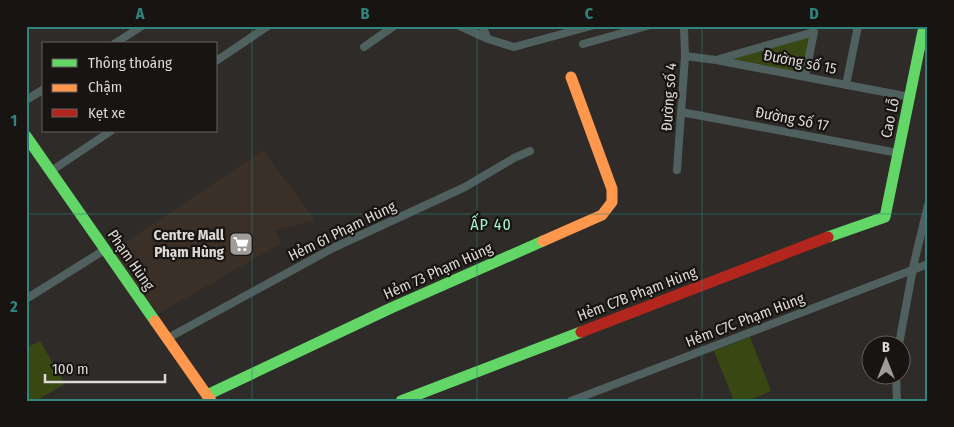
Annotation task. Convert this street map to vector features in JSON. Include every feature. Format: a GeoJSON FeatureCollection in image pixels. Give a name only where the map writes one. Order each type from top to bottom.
{"type":"FeatureCollection","features":[{"type":"Feature","properties":{"kind":"street"},"geometry":{"type":"LineString","coordinates":[[117,42],[142,26]]}},
{"type":"Feature","properties":{"kind":"street"},"geometry":{"type":"LineString","coordinates":[[218,60],[268,26]]}},
{"type":"Feature","properties":{"kind":"street"},"geometry":{"type":"LineString","coordinates":[[364,47],[394,26]]}},
{"type":"Feature","properties":{"kind":"street"},"geometry":{"type":"LineString","coordinates":[[460,26],[488,39],[514,47],[591,26]]}},
{"type":"Feature","properties":{"kind":"street"},"geometry":{"type":"LineString","coordinates":[[482,26],[488,39]]}},
{"type":"Feature","properties":{"kind":"street"},"geometry":{"type":"LineString","coordinates":[[583,44],[647,26]]}},
{"type":"Feature","properties":{"kind":"street","name":"Đường số 4"},"geometry":{"type":"LineString","coordinates":[[677,170],[686,56],[684,26]]}},
{"type":"Feature","properties":{"kind":"street"},"geometry":{"type":"LineString","coordinates":[[846,85],[858,26]]}},
{"type":"Feature","properties":{"kind":"street","name":"Cao Lỗ"},"geometry":{"type":"LineString","coordinates":[[885,217],[924,26]]}},
{"type":"Feature","properties":{"kind":"street"},"geometry":{"type":"LineString","coordinates":[[716,60],[814,32],[805,77]]}},
{"type":"Feature","properties":{"kind":"street","name":"Đường số 15"},"geometry":{"type":"LineString","coordinates":[[686,56],[910,97]]}},
{"type":"Feature","properties":{"kind":"street","name":"Hẻm 73 Phạm Hùng"},"geometry":{"type":"LineString","coordinates":[[209,398],[391,308],[602,215],[612,202],[612,189],[571,77]]}},
{"type":"Feature","properties":{"kind":"street"},"geometry":{"type":"LineString","coordinates":[[26,100],[42,90]]}},
{"type":"Feature","properties":{"kind":"street","name":"Đường Số 17"},"geometry":{"type":"LineString","coordinates":[[681,112],[898,153]]}},
{"type":"Feature","properties":{"kind":"street"},"geometry":{"type":"LineString","coordinates":[[51,171],[110,132]]}},
{"type":"Feature","properties":{"kind":"street","name":"Phạm Hùng"},"geometry":{"type":"LineString","coordinates":[[26,136],[209,398]]}},
{"type":"Feature","properties":{"kind":"street","name":"Hẻm 61 Phạm Hùng"},"geometry":{"type":"LineString","coordinates":[[168,338],[333,248],[465,187],[514,158],[530,151]]}},
{"type":"Feature","properties":{"kind":"street"},"geometry":{"type":"LineString","coordinates":[[901,334],[912,270],[928,206]]}},
{"type":"Feature","properties":{"kind":"street","name":"Hẻm C7B Phạm Hùng"},"geometry":{"type":"LineString","coordinates":[[401,401],[848,229],[885,217]]}},
{"type":"Feature","properties":{"kind":"street"},"geometry":{"type":"LineString","coordinates":[[26,299],[106,249]]}},
{"type":"Feature","properties":{"kind":"street","name":"Hẻm C7C Phạm Hùng"},"geometry":{"type":"LineString","coordinates":[[572,401],[928,264]]}},
{"type":"Feature","properties":{"kind":"street"},"geometry":{"type":"LineString","coordinates":[[896,384],[897,401]]}},
{"type":"Feature","properties":{"kind":"shaded area"},"geometry":{"type":"Polygon","coordinates":[[[263,150],[315,220],[275,231],[282,243],[158,314],[112,251],[263,150]]]}},
{"type":"Feature","properties":{"kind":"green space"},"geometry":{"type":"Polygon","coordinates":[[[812,34],[803,73],[734,59],[732,56],[812,34]]]}},
{"type":"Feature","properties":{"kind":"green space"},"geometry":{"type":"Polygon","coordinates":[[[750,337],[771,391],[747,401],[734,401],[714,351],[750,337]]]}},
{"type":"Feature","properties":{"kind":"green space"},"geometry":{"type":"Polygon","coordinates":[[[40,341],[65,384],[35,401],[26,401],[26,348],[40,341]]]}},
{"type":"Feature","properties":{"kind":"traffic: fast"},"geometry":{"type":"LineString","coordinates":[[828,237],[885,217],[924,26]]}},
{"type":"Feature","properties":{"kind":"traffic: fast"},"geometry":{"type":"LineString","coordinates":[[26,136],[155,321]]}},
{"type":"Feature","properties":{"kind":"traffic: fast"},"geometry":{"type":"LineString","coordinates":[[207,395],[391,308],[543,241]]}},
{"type":"Feature","properties":{"kind":"traffic: fast"},"geometry":{"type":"LineString","coordinates":[[401,401],[581,332]]}},
{"type":"Feature","properties":{"kind":"traffic: slow"},"geometry":{"type":"LineString","coordinates":[[543,241],[602,215],[612,202],[612,189],[571,77]]}},
{"type":"Feature","properties":{"kind":"traffic: slow"},"geometry":{"type":"LineString","coordinates":[[155,321],[211,401]]}},
{"type":"Feature","properties":{"kind":"traffic: jam"},"geometry":{"type":"LineString","coordinates":[[581,332],[828,237]]}},
{"type":"Feature","properties":{"kind":"place","name":"Centre Mall Phạm Hùng"},"geometry":{"type":"Point","coordinates":[241,244]}},
{"type":"Feature","properties":{"kind":"district","name":"ẤP 40"},"geometry":{"type":"Point","coordinates":[491,224]}}]}
